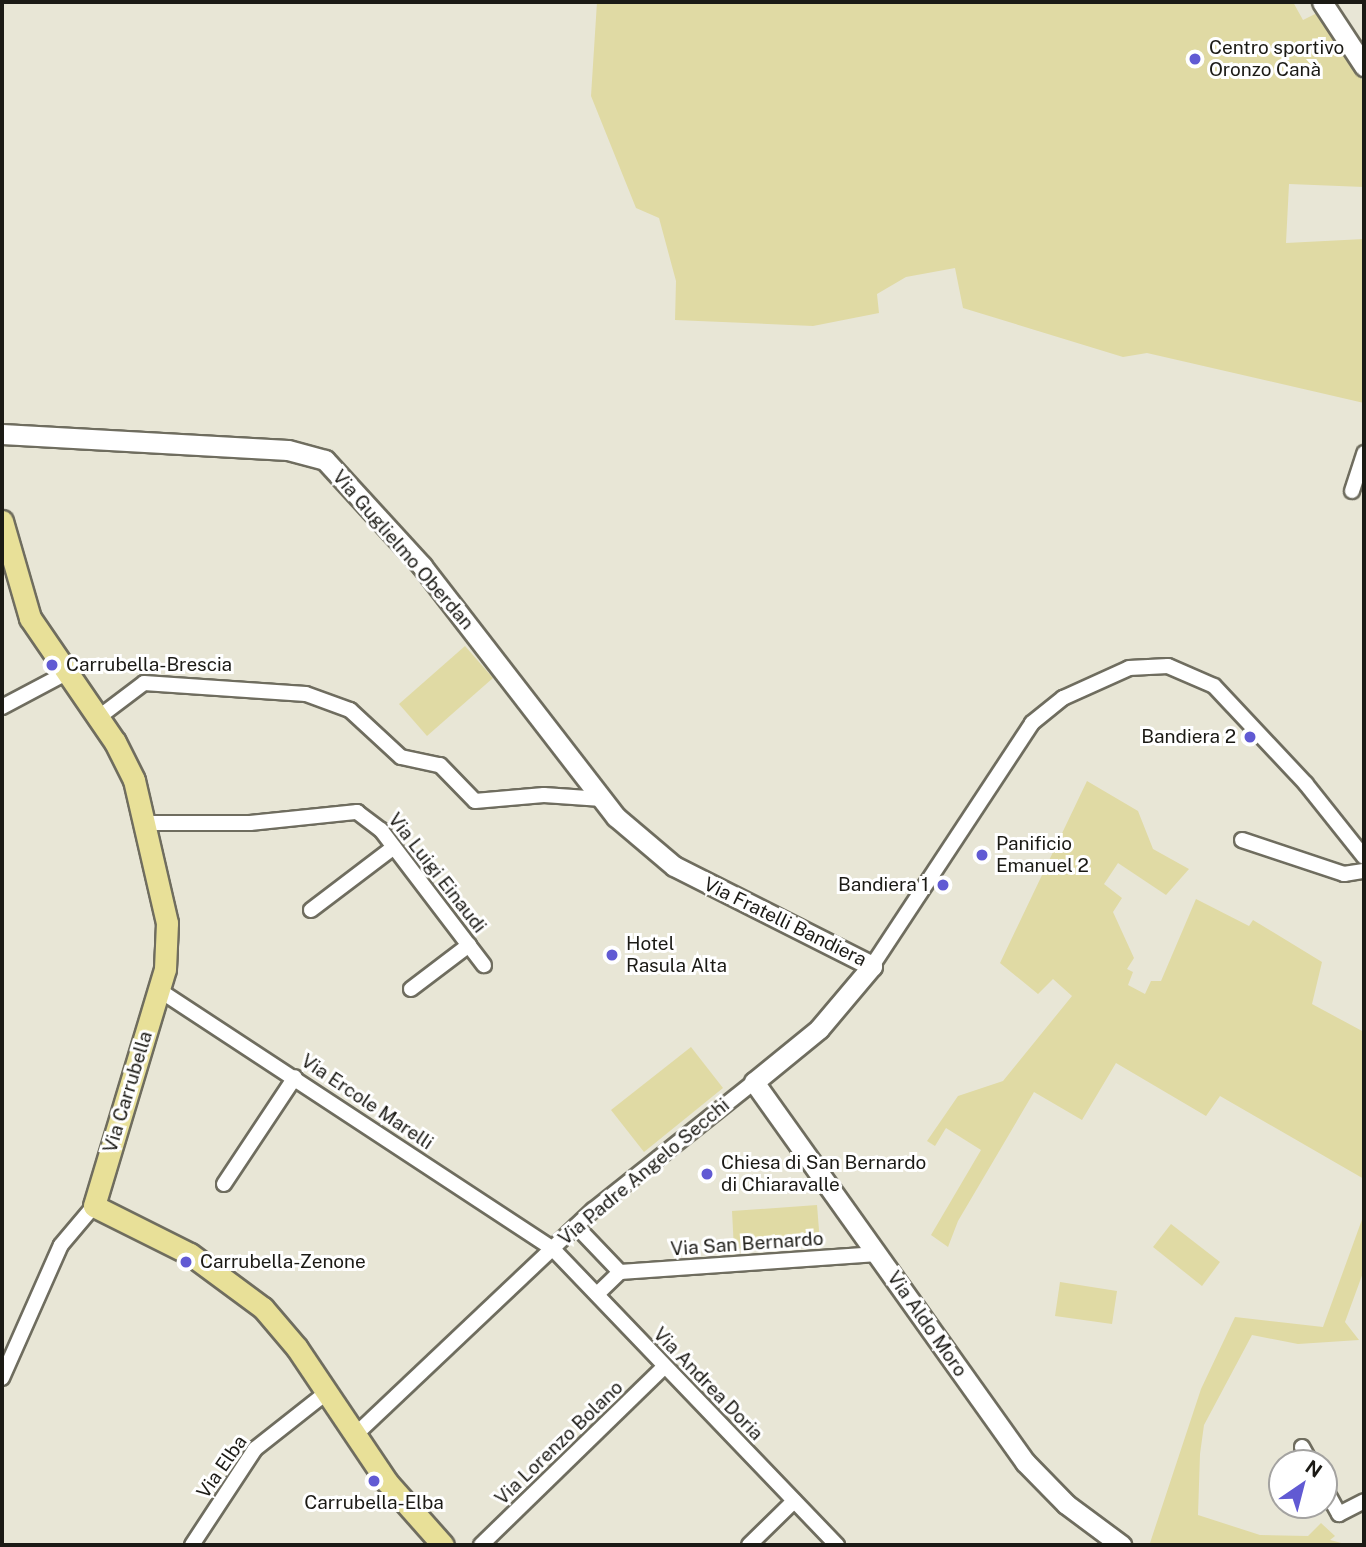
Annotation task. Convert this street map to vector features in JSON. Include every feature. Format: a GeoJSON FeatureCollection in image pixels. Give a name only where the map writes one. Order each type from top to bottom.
{"type":"FeatureCollection","features":[{"type":"Feature","properties":{"kind":"main road","name":"Via Carrubella"},"geometry":{"type":"LineString","coordinates":[[2,522],[25,607],[99,716],[127,763],[146,823],[168,940],[159,990],[94,1206]]}},
{"type":"Feature","properties":{"kind":"main road"},"geometry":{"type":"LineString","coordinates":[[94,1206],[235,1283],[282,1328],[401,1501],[443,1545]]}},
{"type":"Feature","properties":{"kind":"street"},"geometry":{"type":"LineString","coordinates":[[1322,2],[1364,66]]}},
{"type":"Feature","properties":{"kind":"street","name":"Via Guglielmo Oberdan"},"geometry":{"type":"LineString","coordinates":[[2,434],[288,450],[325,460],[422,566],[601,799]]}},
{"type":"Feature","properties":{"kind":"street"},"geometry":{"type":"LineString","coordinates":[[1352,491],[1364,453]]}},
{"type":"Feature","properties":{"kind":"street","name":"Via Fratelli Bandiera"},"geometry":{"type":"LineString","coordinates":[[601,799],[674,866],[872,966],[1032,723],[1063,698],[1129,668],[1168,666],[1214,686],[1306,784],[1364,857]]}},
{"type":"Feature","properties":{"kind":"street"},"geometry":{"type":"LineString","coordinates":[[2,706],[68,673]]}},
{"type":"Feature","properties":{"kind":"street"},"geometry":{"type":"LineString","coordinates":[[99,716],[144,683],[306,694],[350,710],[401,757],[440,765],[475,801],[544,795],[601,799]]}},
{"type":"Feature","properties":{"kind":"street","name":"Via Luigi Einaudi"},"geometry":{"type":"LineString","coordinates":[[146,823],[250,823],[357,812],[394,847],[484,965]]}},
{"type":"Feature","properties":{"kind":"street"},"geometry":{"type":"LineString","coordinates":[[1242,839],[1344,874],[1364,871]]}},
{"type":"Feature","properties":{"kind":"street"},"geometry":{"type":"LineString","coordinates":[[311,910],[394,847]]}},
{"type":"Feature","properties":{"kind":"street"},"geometry":{"type":"LineString","coordinates":[[411,989],[469,945]]}},
{"type":"Feature","properties":{"kind":"street","name":"Via Padre Angelo Secchi"},"geometry":{"type":"LineString","coordinates":[[354,1436],[576,1226],[819,1029],[872,966]]}},
{"type":"Feature","properties":{"kind":"street","name":"Via Ercole Marelli"},"geometry":{"type":"LineString","coordinates":[[159,990],[552,1248]]}},
{"type":"Feature","properties":{"kind":"street"},"geometry":{"type":"LineString","coordinates":[[224,1184],[295,1077]]}},
{"type":"Feature","properties":{"kind":"street","name":"Via Aldo Moro"},"geometry":{"type":"LineString","coordinates":[[754,1082],[1025,1462],[1066,1504],[1121,1545]]}},
{"type":"Feature","properties":{"kind":"street"},"geometry":{"type":"LineString","coordinates":[[2,1378],[61,1245],[94,1206]]}},
{"type":"Feature","properties":{"kind":"street"},"geometry":{"type":"LineString","coordinates":[[576,1226],[620,1272],[597,1294]]}},
{"type":"Feature","properties":{"kind":"street","name":"Via Andrea Doria"},"geometry":{"type":"LineString","coordinates":[[552,1248],[837,1545]]}},
{"type":"Feature","properties":{"kind":"street","name":"Via San Bernardo"},"geometry":{"type":"LineString","coordinates":[[620,1272],[877,1254]]}},
{"type":"Feature","properties":{"kind":"street","name":"Via Lorenzo Bolano"},"geometry":{"type":"LineString","coordinates":[[481,1545],[664,1367]]}},
{"type":"Feature","properties":{"kind":"street","name":"Via Elba"},"geometry":{"type":"LineString","coordinates":[[192,1545],[255,1449],[326,1394]]}},
{"type":"Feature","properties":{"kind":"street"},"geometry":{"type":"LineString","coordinates":[[1338,1512],[1364,1501]]}},
{"type":"Feature","properties":{"kind":"street"},"geometry":{"type":"LineString","coordinates":[[748,1545],[794,1502]]}},
{"type":"Feature","properties":{"kind":"shaded area"},"geometry":{"type":"Polygon","coordinates":[[[597,2],[1293,2],[1303,20],[1317,13],[1364,83],[1364,187],[1289,184],[1286,243],[1364,239],[1364,403],[1147,353],[1123,357],[963,308],[955,268],[906,277],[877,294],[879,313],[813,326],[675,320],[676,281],[659,218],[636,208],[591,96],[597,2]]]}},
{"type":"Feature","properties":{"kind":"shaded area"},"geometry":{"type":"Polygon","coordinates":[[[465,646],[493,678],[427,736],[399,704],[465,646]]]}},
{"type":"Feature","properties":{"kind":"shaded area"},"geometry":{"type":"Polygon","coordinates":[[[1087,781],[1138,811],[1153,849],[1189,869],[1166,895],[1118,863],[1104,884],[1122,898],[1113,912],[1134,958],[1127,969],[1133,972],[1128,985],[1145,994],[1151,981],[1161,981],[1196,899],[1249,926],[1253,920],[1322,962],[1312,1004],[1364,1032],[1364,1179],[1220,1096],[1206,1116],[1116,1063],[1082,1120],[1034,1092],[958,1221],[948,1247],[931,1235],[981,1150],[946,1128],[935,1146],[927,1141],[958,1096],[1003,1081],[1072,996],[1053,979],[1038,994],[1000,963],[1087,781]]]}},
{"type":"Feature","properties":{"kind":"shaded area"},"geometry":{"type":"Polygon","coordinates":[[[691,1047],[723,1088],[644,1152],[611,1110],[691,1047]]]}},
{"type":"Feature","properties":{"kind":"shaded area"},"geometry":{"type":"Polygon","coordinates":[[[817,1205],[820,1243],[734,1249],[732,1211],[817,1205]]]}},
{"type":"Feature","properties":{"kind":"shaded area"},"geometry":{"type":"Polygon","coordinates":[[[1364,1214],[1364,1270],[1345,1322],[1359,1340],[1298,1344],[1252,1335],[1204,1425],[1200,1454],[1198,1515],[1260,1535],[1308,1536],[1321,1523],[1335,1536],[1330,1540],[1349,1545],[1150,1543],[1201,1389],[1235,1317],[1323,1327],[1364,1214]]]}},
{"type":"Feature","properties":{"kind":"shaded area"},"geometry":{"type":"Polygon","coordinates":[[[1171,1224],[1220,1262],[1202,1286],[1153,1247],[1171,1224]]]}},
{"type":"Feature","properties":{"kind":"shaded area"},"geometry":{"type":"Polygon","coordinates":[[[1060,1282],[1117,1291],[1112,1324],[1055,1316],[1060,1282]]]}},
{"type":"Feature","properties":{"kind":"place","name":"Centro sportivo Oronzo Canà"},"geometry":{"type":"Point","coordinates":[1195,59]}},
{"type":"Feature","properties":{"kind":"place","name":"Carrubella-Brescia"},"geometry":{"type":"Point","coordinates":[52,665]}},
{"type":"Feature","properties":{"kind":"place","name":"Bandiera 2"},"geometry":{"type":"Point","coordinates":[1250,737]}},
{"type":"Feature","properties":{"kind":"place","name":"Panificio Emanuel 2"},"geometry":{"type":"Point","coordinates":[982,855]}},
{"type":"Feature","properties":{"kind":"place","name":"Bandiera 1"},"geometry":{"type":"Point","coordinates":[943,885]}},
{"type":"Feature","properties":{"kind":"place","name":"Hotel Rasula Alta"},"geometry":{"type":"Point","coordinates":[612,955]}},
{"type":"Feature","properties":{"kind":"place","name":"Chiesa di San Bernardo di Chiaravalle"},"geometry":{"type":"Point","coordinates":[707,1174]}},
{"type":"Feature","properties":{"kind":"place","name":"Carrubella-Zenone"},"geometry":{"type":"Point","coordinates":[186,1262]}},
{"type":"Feature","properties":{"kind":"place","name":"Carrubella-Elba"},"geometry":{"type":"Point","coordinates":[374,1481]}}]}
